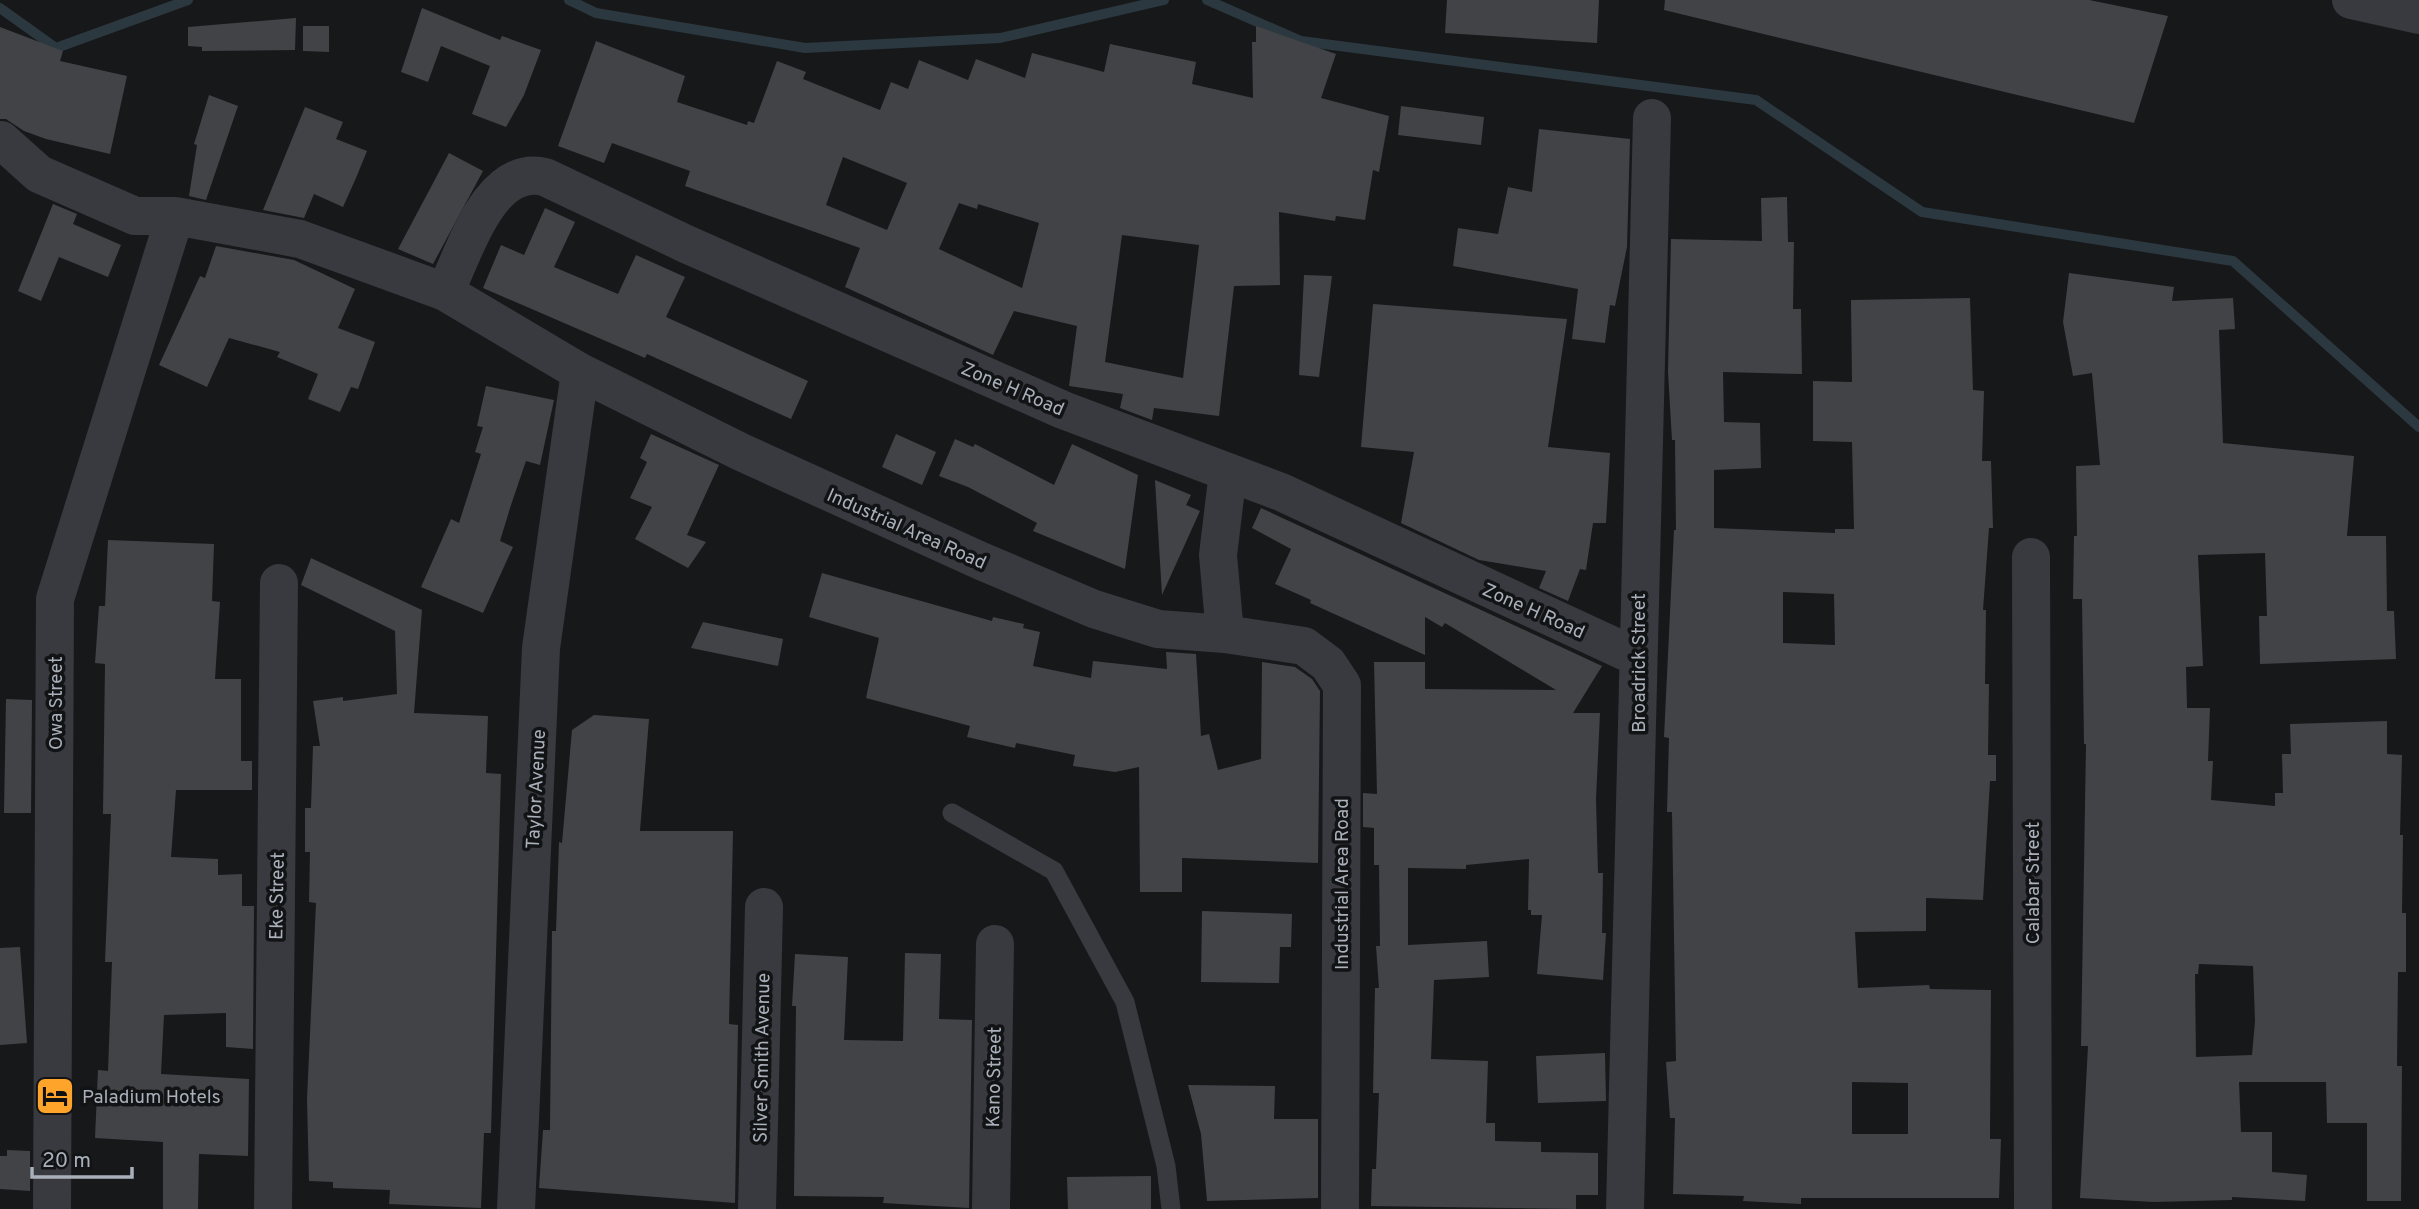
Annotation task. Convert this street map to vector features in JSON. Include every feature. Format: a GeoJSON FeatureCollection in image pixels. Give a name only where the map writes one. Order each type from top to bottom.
{"type":"FeatureCollection","features":[{"type":"Feature","properties":{"kind":"street"},"geometry":{"type":"LineString","coordinates":[[2351,0],[2419,15]]}},
{"type":"Feature","properties":{"kind":"street","name":"Broadrick Street"},"geometry":{"type":"LineString","coordinates":[[1625,1209],[1652,118]]}},
{"type":"Feature","properties":{"kind":"street","name":"Industrial Area Road"},"geometry":{"type":"LineString","coordinates":[[1,141],[39,174],[135,216],[175,216],[300,239],[446,292],[580,372],[741,452],[1094,609],[1158,629],[1225,634],[1304,646],[1328,664],[1342,685],[1340,1209]]}},
{"type":"Feature","properties":{"kind":"street","name":"Zone H Road"},"geometry":{"type":"LineString","coordinates":[[446,292],[496,191],[516,179],[532,174],[611,206],[686,244],[1039,400],[1281,492],[1637,657]]}},
{"type":"Feature","properties":{"kind":"street","name":"Owa Street"},"geometry":{"type":"LineString","coordinates":[[52,1209],[55,599],[175,216]]}},
{"type":"Feature","properties":{"kind":"street","name":"Taylor Avenue"},"geometry":{"type":"LineString","coordinates":[[516,1209],[541,648],[580,372]]}},
{"type":"Feature","properties":{"kind":"street"},"geometry":{"type":"LineString","coordinates":[[1225,634],[1218,555],[1228,472]]}},
{"type":"Feature","properties":{"kind":"street","name":"Calabar Street"},"geometry":{"type":"LineString","coordinates":[[2031,557],[2033,1209]]}},
{"type":"Feature","properties":{"kind":"street","name":"Eke Street"},"geometry":{"type":"LineString","coordinates":[[273,1209],[279,583]]}},
{"type":"Feature","properties":{"kind":"street","name":"Silver Smith Avenue"},"geometry":{"type":"LineString","coordinates":[[757,1209],[764,907]]}},
{"type":"Feature","properties":{"kind":"street","name":"Kano Street"},"geometry":{"type":"LineString","coordinates":[[991,1209],[995,944]]}},
{"type":"Feature","properties":{"kind":"lane"},"geometry":{"type":"LineString","coordinates":[[952,813],[1054,872],[1125,1002],[1166,1166],[1171,1209]]}},
{"type":"Feature","properties":{"kind":"building"},"geometry":{"type":"Polygon","coordinates":[[[1447,0],[1599,0],[1597,43],[1445,33],[1447,0]]]}},
{"type":"Feature","properties":{"kind":"building"},"geometry":{"type":"Polygon","coordinates":[[[1665,0],[2089,0],[2168,16],[2134,123],[1664,10],[1665,0]]]}},
{"type":"Feature","properties":{"kind":"building"},"geometry":{"type":"Polygon","coordinates":[[[422,8],[500,40],[502,36],[541,50],[524,95],[506,127],[472,114],[490,66],[441,46],[428,82],[401,72],[422,8]]]}},
{"type":"Feature","properties":{"kind":"building"},"geometry":{"type":"Polygon","coordinates":[[[296,18],[295,50],[202,51],[202,47],[188,46],[188,27],[296,18]]]}},
{"type":"Feature","properties":{"kind":"building"},"geometry":{"type":"Polygon","coordinates":[[[303,26],[329,26],[329,52],[303,51],[303,26]]]}},
{"type":"Feature","properties":{"kind":"building"},"geometry":{"type":"Polygon","coordinates":[[[1256,26],[1336,54],[1321,98],[1389,116],[1379,172],[1373,170],[1365,220],[1336,216],[1335,221],[1279,212],[1280,285],[1234,286],[1219,416],[1154,408],[1152,420],[1120,408],[1123,394],[1069,386],[1077,326],[1014,311],[993,355],[845,287],[860,248],[685,186],[690,171],[612,143],[604,163],[558,146],[596,41],[685,76],[677,102],[747,125],[748,121],[754,123],[777,61],[806,72],[803,79],[880,110],[891,82],[908,89],[919,60],[968,80],[976,59],[1025,78],[1032,53],[1104,72],[1110,44],[1196,62],[1192,84],[1253,98],[1252,42],[1256,42],[1256,26]],[[843,157],[826,205],[887,230],[907,183],[843,157]],[[959,203],[939,249],[1022,288],[1039,223],[978,204],[977,209],[959,203]],[[1122,235],[1105,362],[1183,378],[1199,245],[1122,235]]]}},
{"type":"Feature","properties":{"kind":"building"},"geometry":{"type":"Polygon","coordinates":[[[0,27],[63,51],[60,61],[127,76],[110,154],[46,139],[24,131],[6,119],[0,119],[0,27]]]}},
{"type":"Feature","properties":{"kind":"building"},"geometry":{"type":"Polygon","coordinates":[[[209,95],[238,106],[206,200],[189,196],[197,145],[194,144],[209,95]]]}},
{"type":"Feature","properties":{"kind":"building"},"geometry":{"type":"Polygon","coordinates":[[[1401,106],[1484,117],[1481,145],[1398,135],[1401,106]]]}},
{"type":"Feature","properties":{"kind":"building"},"geometry":{"type":"Polygon","coordinates":[[[305,107],[343,122],[336,139],[367,151],[356,178],[343,207],[314,194],[304,218],[263,210],[305,107]]]}},
{"type":"Feature","properties":{"kind":"building"},"geometry":{"type":"Polygon","coordinates":[[[1539,129],[1630,139],[1627,247],[1615,306],[1610,305],[1605,343],[1572,339],[1578,289],[1453,266],[1458,228],[1498,234],[1508,187],[1532,192],[1539,129]]]}},
{"type":"Feature","properties":{"kind":"building"},"geometry":{"type":"Polygon","coordinates":[[[449,153],[483,171],[433,264],[398,249],[449,153]]]}},
{"type":"Feature","properties":{"kind":"building"},"geometry":{"type":"Polygon","coordinates":[[[1787,197],[1788,242],[1794,242],[1793,309],[1801,309],[1802,374],[1723,372],[1724,422],[1760,423],[1761,468],[1714,470],[1714,528],[1835,533],[1835,529],[1854,529],[1852,442],[1813,441],[1813,381],[1852,382],[1851,300],[1970,298],[1973,390],[1984,391],[1982,461],[1991,461],[1993,528],[1989,528],[1983,610],[1986,610],[1985,684],[1989,684],[1988,755],[1996,755],[1996,781],[1990,781],[1983,900],[1926,898],[1926,931],[1855,932],[1858,988],[1929,985],[1930,989],[1991,990],[1990,1139],[2001,1139],[1999,1198],[1801,1198],[1801,1204],[1743,1201],[1744,1196],[1673,1194],[1675,1118],[1670,1118],[1666,1062],[1676,1061],[1672,812],[1667,812],[1669,738],[1664,737],[1676,530],[1675,440],[1672,440],[1668,372],[1671,239],[1762,241],[1761,198],[1787,197]],[[1783,592],[1783,643],[1835,645],[1834,594],[1783,592]],[[1852,1082],[1852,1134],[1908,1134],[1908,1083],[1852,1082]]]}},
{"type":"Feature","properties":{"kind":"building"},"geometry":{"type":"Polygon","coordinates":[[[53,204],[77,214],[73,224],[121,245],[108,277],[59,257],[41,301],[18,291],[53,204]]]}},
{"type":"Feature","properties":{"kind":"building"},"geometry":{"type":"Polygon","coordinates":[[[545,208],[575,222],[554,267],[618,294],[636,255],[685,277],[666,317],[808,381],[791,419],[647,354],[645,358],[483,288],[501,245],[524,255],[545,208]]]}},
{"type":"Feature","properties":{"kind":"building"},"geometry":{"type":"Polygon","coordinates":[[[216,246],[294,260],[355,289],[338,328],[375,342],[358,389],[351,387],[340,412],[308,399],[318,374],[277,357],[280,352],[229,338],[207,387],[159,365],[200,276],[205,278],[216,246]]]}},
{"type":"Feature","properties":{"kind":"building"},"geometry":{"type":"Polygon","coordinates":[[[2069,273],[2174,287],[2172,301],[2233,298],[2235,329],[2219,330],[2223,443],[2354,456],[2347,536],[2386,536],[2387,611],[2394,611],[2396,659],[2260,664],[2259,616],[2267,616],[2265,553],[2198,555],[2203,666],[2186,667],[2187,708],[2210,708],[2208,761],[2213,761],[2211,800],[2275,806],[2275,793],[2283,793],[2282,754],[2291,754],[2290,724],[2387,721],[2387,754],[2402,755],[2400,835],[2403,835],[2402,913],[2406,913],[2406,972],[2398,972],[2397,1066],[2402,1066],[2401,1201],[2367,1201],[2367,1123],[2327,1123],[2326,1082],[2239,1082],[2241,1132],[2272,1132],[2272,1172],[2307,1175],[2305,1201],[2232,1197],[2232,1200],[2154,1202],[2080,1198],[2088,1046],[2081,1046],[2086,744],[2082,599],[2073,599],[2074,536],[2077,536],[2076,466],[2100,465],[2092,373],[2073,376],[2063,322],[2069,273]],[[2199,964],[2198,974],[2195,974],[2196,1057],[2252,1055],[2255,1021],[2253,966],[2199,964]]]}},
{"type":"Feature","properties":{"kind":"building"},"geometry":{"type":"Polygon","coordinates":[[[1304,275],[1332,276],[1319,377],[1299,375],[1304,275]]]}},
{"type":"Feature","properties":{"kind":"building"},"geometry":{"type":"Polygon","coordinates":[[[1373,304],[1567,319],[1548,447],[1610,453],[1606,523],[1593,523],[1586,570],[1580,569],[1568,601],[1539,588],[1546,571],[1479,560],[1401,523],[1414,452],[1361,447],[1373,304]]]}},
{"type":"Feature","properties":{"kind":"building"},"geometry":{"type":"Polygon","coordinates":[[[486,386],[554,400],[540,465],[526,461],[500,541],[513,547],[483,613],[421,587],[451,519],[459,523],[481,454],[475,452],[483,427],[477,426],[486,386]]]}},
{"type":"Feature","properties":{"kind":"building"},"geometry":{"type":"Polygon","coordinates":[[[651,434],[719,465],[687,535],[706,542],[688,568],[635,539],[652,507],[630,498],[647,462],[640,458],[651,434]]]}},
{"type":"Feature","properties":{"kind":"building"},"geometry":{"type":"Polygon","coordinates":[[[896,434],[936,452],[922,485],[882,467],[896,434]]]}},
{"type":"Feature","properties":{"kind":"building"},"geometry":{"type":"Polygon","coordinates":[[[955,439],[973,447],[975,444],[1054,485],[1072,444],[1138,475],[1125,569],[1033,531],[1037,523],[968,487],[939,476],[955,439]]]}},
{"type":"Feature","properties":{"kind":"building"},"geometry":{"type":"Polygon","coordinates":[[[1155,480],[1191,495],[1186,505],[1200,511],[1162,595],[1155,480]]]}},
{"type":"Feature","properties":{"kind":"building"},"geometry":{"type":"Polygon","coordinates":[[[1261,508],[1602,666],[1573,713],[1600,713],[1596,799],[1598,873],[1603,873],[1602,933],[1606,933],[1603,980],[1537,974],[1542,915],[1531,915],[1531,910],[1528,910],[1529,859],[1466,865],[1466,869],[1408,868],[1408,945],[1487,941],[1489,977],[1434,980],[1431,1059],[1488,1061],[1486,1123],[1495,1123],[1495,1141],[1541,1142],[1541,1152],[1598,1153],[1598,1195],[1576,1195],[1576,1209],[1371,1206],[1372,1169],[1376,1169],[1379,1093],[1373,1093],[1375,988],[1379,988],[1376,946],[1380,946],[1379,865],[1374,865],[1374,828],[1363,827],[1363,793],[1377,794],[1374,662],[1425,662],[1425,689],[1556,690],[1445,623],[1442,627],[1425,617],[1425,655],[1310,603],[1311,600],[1275,584],[1291,549],[1252,528],[1261,508]]]}},
{"type":"Feature","properties":{"kind":"building"},"geometry":{"type":"Polygon","coordinates":[[[108,540],[214,544],[212,601],[220,602],[215,679],[241,679],[241,761],[252,761],[252,790],[176,790],[171,857],[218,859],[218,875],[242,874],[242,906],[254,906],[253,1049],[226,1047],[226,1013],[164,1015],[161,1074],[249,1079],[248,1156],[199,1154],[198,1209],[163,1209],[163,1142],[95,1138],[98,1070],[108,1071],[112,962],[105,962],[111,814],[103,814],[105,664],[95,663],[99,606],[105,606],[108,540]]]}},
{"type":"Feature","properties":{"kind":"building"},"geometry":{"type":"Polygon","coordinates":[[[311,558],[422,610],[414,713],[488,716],[486,773],[501,774],[491,1133],[484,1133],[481,1208],[389,1204],[390,1190],[333,1188],[333,1182],[309,1181],[307,1099],[316,903],[309,902],[310,852],[305,852],[305,808],[311,808],[313,746],[320,746],[313,701],[343,697],[343,701],[397,694],[395,631],[301,585],[311,558]]]}},
{"type":"Feature","properties":{"kind":"building"},"geometry":{"type":"Polygon","coordinates":[[[822,573],[992,621],[993,617],[1024,624],[1023,628],[1040,632],[1033,666],[1091,678],[1093,661],[1167,669],[1166,652],[1196,654],[1201,736],[1209,734],[1218,770],[1261,759],[1262,662],[1295,667],[1312,679],[1320,691],[1318,863],[1182,858],[1182,892],[1140,892],[1139,767],[1115,772],[1073,766],[1075,755],[1016,743],[1015,748],[967,737],[970,726],[866,698],[879,638],[809,617],[822,573]]]}},
{"type":"Feature","properties":{"kind":"building"},"geometry":{"type":"Polygon","coordinates":[[[703,622],[783,639],[778,666],[691,648],[703,622]]]}},
{"type":"Feature","properties":{"kind":"building"},"geometry":{"type":"Polygon","coordinates":[[[6,699],[32,700],[31,813],[4,813],[6,699]]]}},
{"type":"Feature","properties":{"kind":"building"},"geometry":{"type":"Polygon","coordinates":[[[594,715],[649,719],[640,831],[733,831],[729,1024],[738,1025],[735,1203],[539,1188],[543,1130],[550,1130],[552,931],[556,931],[559,842],[562,843],[572,730],[594,715]]]}},
{"type":"Feature","properties":{"kind":"building"},"geometry":{"type":"Polygon","coordinates":[[[1202,911],[1292,914],[1291,947],[1280,947],[1279,983],[1201,982],[1202,911]]]}},
{"type":"Feature","properties":{"kind":"building"},"geometry":{"type":"Polygon","coordinates":[[[20,947],[27,1043],[0,1045],[0,948],[20,947]]]}},
{"type":"Feature","properties":{"kind":"building"},"geometry":{"type":"Polygon","coordinates":[[[905,953],[941,954],[939,1019],[972,1020],[969,1208],[883,1203],[884,1197],[794,1196],[796,1006],[792,1006],[795,954],[848,957],[844,1040],[903,1041],[905,953]]]}},
{"type":"Feature","properties":{"kind":"building"},"geometry":{"type":"Polygon","coordinates":[[[1605,1053],[1606,1101],[1538,1103],[1536,1056],[1605,1053]]]}},
{"type":"Feature","properties":{"kind":"building"},"geometry":{"type":"Polygon","coordinates":[[[1188,1085],[1275,1086],[1274,1119],[1318,1119],[1318,1198],[1207,1201],[1201,1134],[1188,1085]]]}},
{"type":"Feature","properties":{"kind":"building"},"geometry":{"type":"Polygon","coordinates":[[[7,1150],[30,1151],[30,1191],[0,1189],[0,1156],[7,1156],[7,1150]]]}},
{"type":"Feature","properties":{"kind":"building"},"geometry":{"type":"Polygon","coordinates":[[[1151,1176],[1151,1209],[1068,1209],[1067,1177],[1151,1176]]]}},
{"type":"Feature","properties":{"kind":"waterway"},"geometry":{"type":"LineString","coordinates":[[0,8],[56,48],[188,0]]}},
{"type":"Feature","properties":{"kind":"waterway"},"geometry":{"type":"LineString","coordinates":[[569,0],[596,13],[805,48],[1000,38],[1164,0]]}},
{"type":"Feature","properties":{"kind":"waterway"},"geometry":{"type":"LineString","coordinates":[[1207,0],[1301,41],[1756,100],[1922,212],[2233,261],[2419,427]]}},
{"type":"Feature","properties":{"kind":"place","name":"Paladium Hotels"},"geometry":{"type":"Point","coordinates":[55,1096]}}]}
